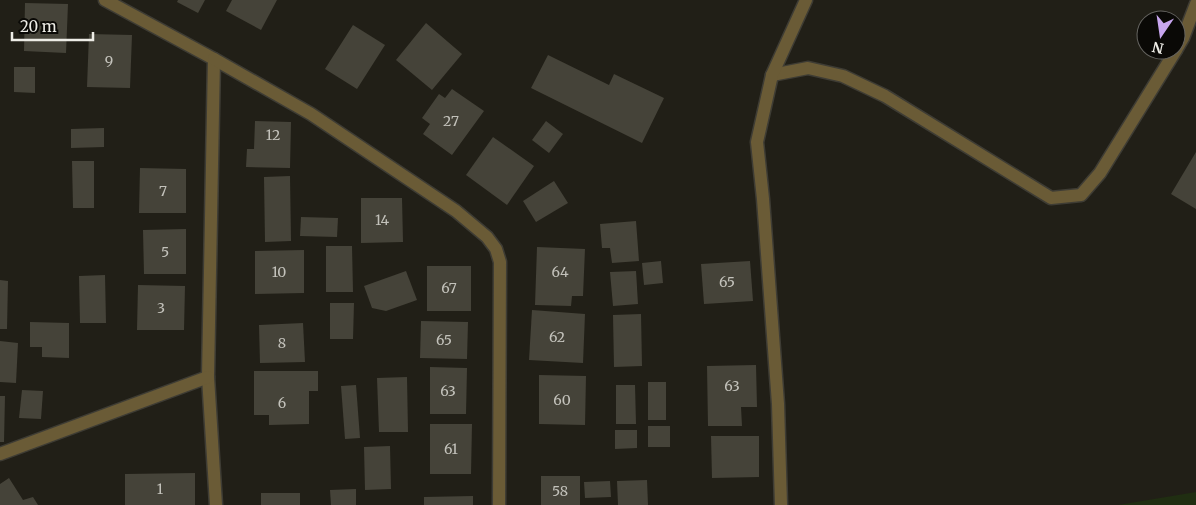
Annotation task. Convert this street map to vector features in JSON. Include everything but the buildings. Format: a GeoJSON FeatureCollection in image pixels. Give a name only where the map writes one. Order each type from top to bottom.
{"type":"FeatureCollection","features":[{"type":"Feature","properties":{"kind":"street"},"geometry":{"type":"LineString","coordinates":[[105,0],[320,119],[456,211],[487,237],[496,249],[500,262],[499,505]]}},
{"type":"Feature","properties":{"kind":"street"},"geometry":{"type":"LineString","coordinates":[[781,505],[778,404],[763,198],[757,142],[772,76],[806,0]]}},
{"type":"Feature","properties":{"kind":"street"},"geometry":{"type":"LineString","coordinates":[[1186,30],[1196,4]]}},
{"type":"Feature","properties":{"kind":"street"},"geometry":{"type":"LineString","coordinates":[[214,59],[208,377],[216,505]]}},
{"type":"Feature","properties":{"kind":"street"},"geometry":{"type":"LineString","coordinates":[[772,76],[808,68],[843,76],[885,96],[1052,198],[1081,195],[1100,173],[1170,60]]}},
{"type":"Feature","properties":{"kind":"street"},"geometry":{"type":"LineString","coordinates":[[0,454],[208,377]]}},
{"type":"Feature","properties":{"kind":"green space"},"geometry":{"type":"Polygon","coordinates":[[[1196,492],[1196,505],[1118,505],[1196,492]]]}}]}
